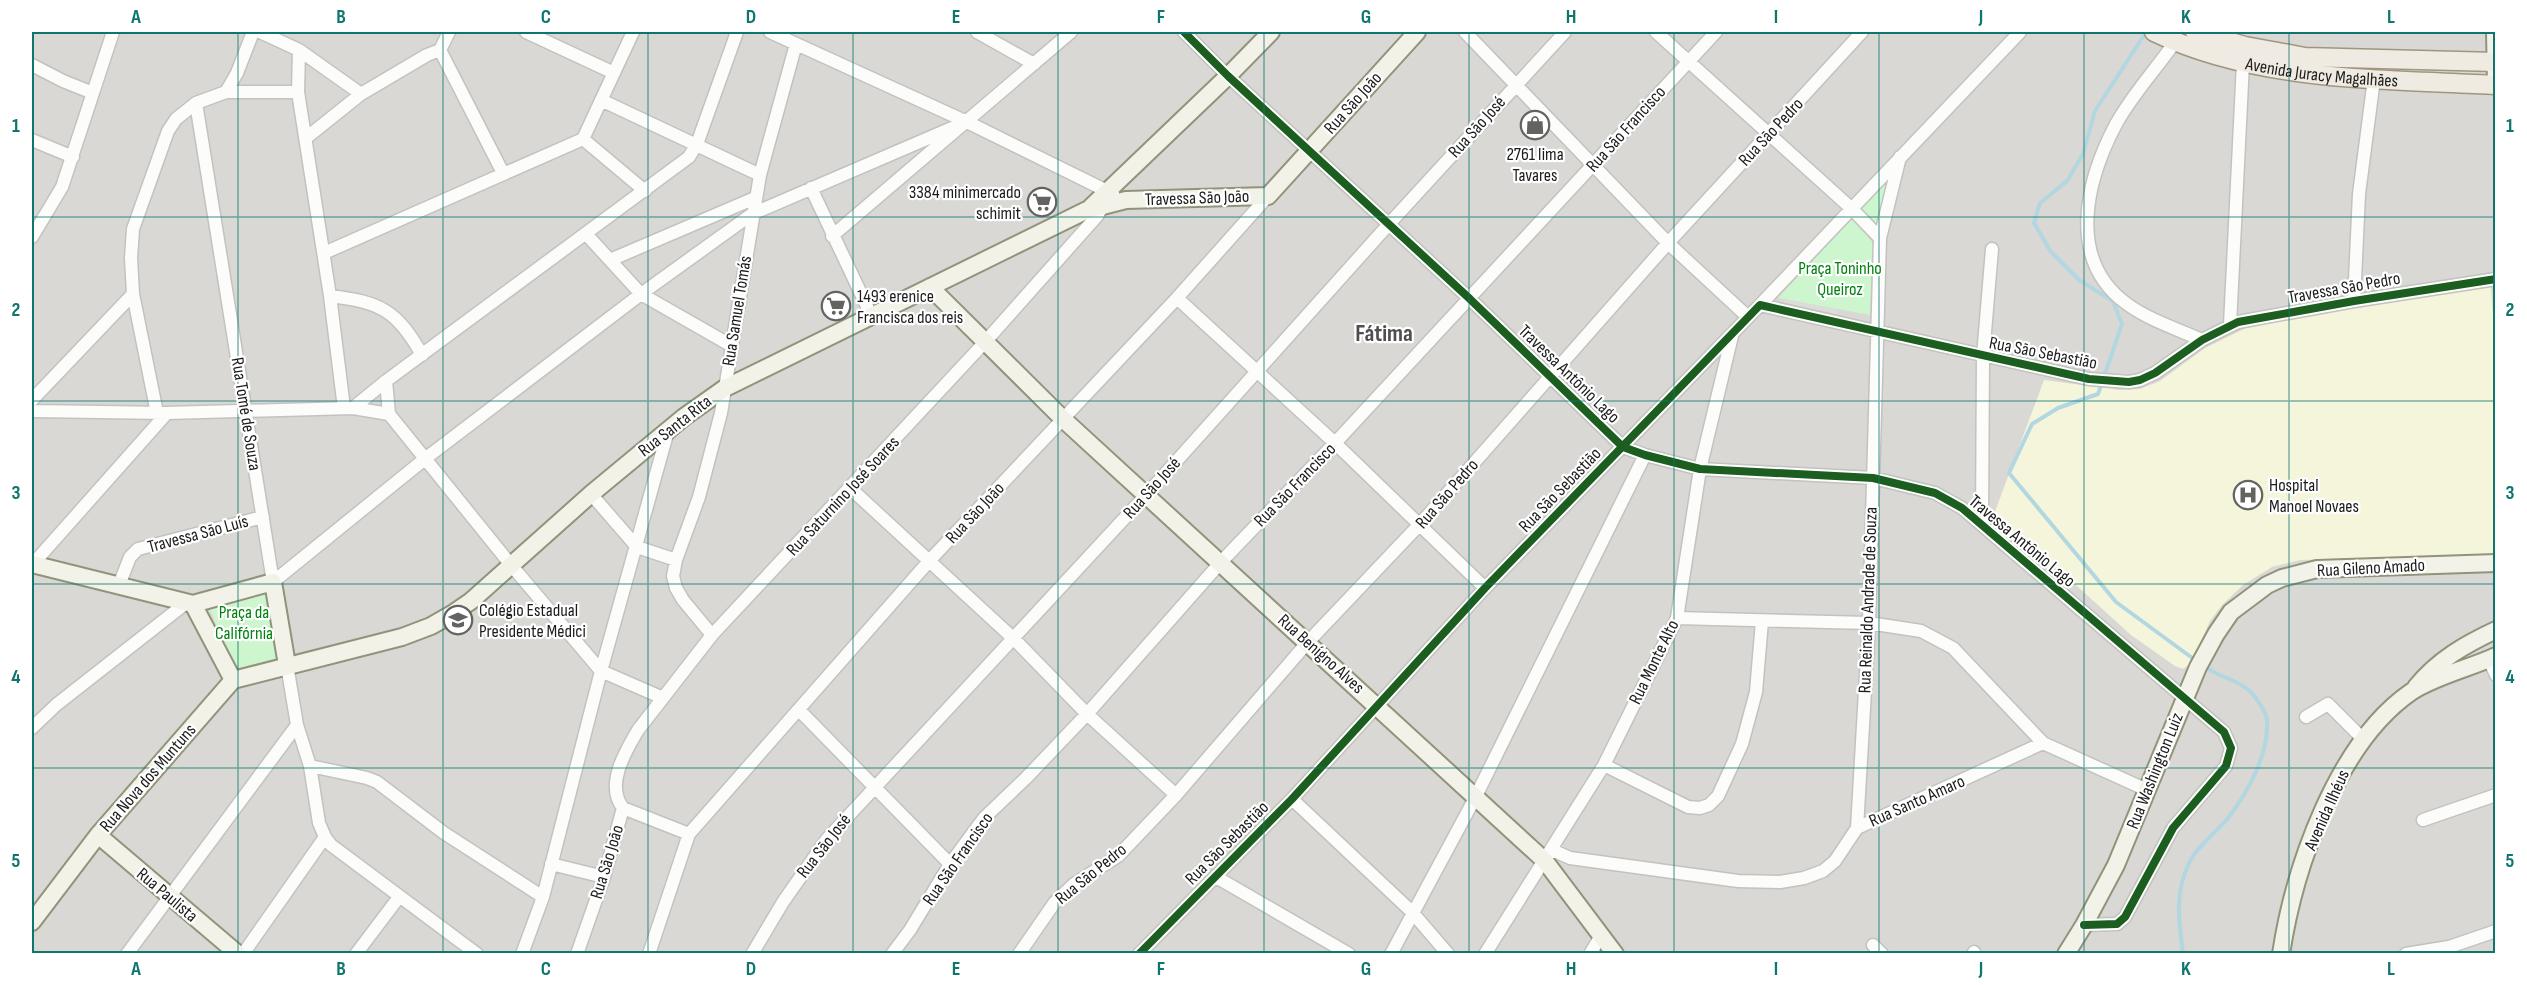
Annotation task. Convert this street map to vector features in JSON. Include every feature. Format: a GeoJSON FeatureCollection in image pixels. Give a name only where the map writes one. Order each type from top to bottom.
{"type":"FeatureCollection","features":[{"type":"Feature","properties":{"kind":"main road","name":"Rua Saturnino José Soares"},"geometry":{"type":"LineString","coordinates":[[1100,202],[1270,32]]}},
{"type":"Feature","properties":{"kind":"main road","name":"Rua São João"},"geometry":{"type":"LineString","coordinates":[[1268,195],[1311,151],[1418,32]]}},
{"type":"Feature","properties":{"kind":"main road","name":"Avenida Juracy Magalhães"},"geometry":{"type":"LineString","coordinates":[[2154,32],[2175,42],[2242,63],[2374,79],[2496,84]]}},
{"type":"Feature","properties":{"kind":"main road","name":"Avenida Juracy Magalhães"},"geometry":{"type":"LineString","coordinates":[[2195,32],[2256,49],[2306,57],[2495,62]]}},
{"type":"Feature","properties":{"kind":"main road"},"geometry":{"type":"LineString","coordinates":[[2495,32],[2496,84]]}},
{"type":"Feature","properties":{"kind":"main road","name":"Travessa São João"},"geometry":{"type":"LineString","coordinates":[[1126,200],[1268,195]]}},
{"type":"Feature","properties":{"kind":"main road","name":"Rua Santa Rita"},"geometry":{"type":"LineString","coordinates":[[287,665],[402,637],[431,626],[471,601],[591,494],[725,388],[1100,202],[1126,200]]}},
{"type":"Feature","properties":{"kind":"main road","name":"Rua Benígno Alves"},"geometry":{"type":"LineString","coordinates":[[930,287],[1064,419],[1377,705],[1475,798],[1549,855],[1614,954]]}},
{"type":"Feature","properties":{"kind":"main road","name":"Rua Gileno Amado"},"geometry":{"type":"LineString","coordinates":[[2252,595],[2282,578],[2317,569],[2496,563]]}},
{"type":"Feature","properties":{"kind":"main road"},"geometry":{"type":"LineString","coordinates":[[32,564],[189,604],[273,582]]}},
{"type":"Feature","properties":{"kind":"main road","name":"Rua Tomé de Souza"},"geometry":{"type":"LineString","coordinates":[[273,582],[287,665]]}},
{"type":"Feature","properties":{"kind":"main road","name":"Rua Washington Luiz"},"geometry":{"type":"LineString","coordinates":[[2066,954],[2116,865],[2198,667],[2223,622],[2231,612],[2252,595]]}},
{"type":"Feature","properties":{"kind":"main road"},"geometry":{"type":"LineString","coordinates":[[189,604],[233,680],[287,665]]}},
{"type":"Feature","properties":{"kind":"main road","name":"Avenida Ilhéus"},"geometry":{"type":"LineString","coordinates":[[2281,954],[2291,908],[2320,815],[2343,769],[2386,712],[2414,690],[2438,662],[2496,630]]}},
{"type":"Feature","properties":{"kind":"main road","name":"Avenida Ilhéus"},"geometry":{"type":"LineString","coordinates":[[2414,690],[2492,658]]}},
{"type":"Feature","properties":{"kind":"main road","name":"Rua Nova dos Muntuns"},"geometry":{"type":"LineString","coordinates":[[32,922],[98,835],[233,680]]}},
{"type":"Feature","properties":{"kind":"main road","name":"Rua Paulista"},"geometry":{"type":"LineString","coordinates":[[98,835],[238,954]]}},
{"type":"Feature","properties":{"kind":"street"},"geometry":{"type":"LineString","coordinates":[[32,237],[62,187],[113,32]]}},
{"type":"Feature","properties":{"kind":"street"},"geometry":{"type":"LineString","coordinates":[[226,92],[237,73],[253,32]]}},
{"type":"Feature","properties":{"kind":"street"},"geometry":{"type":"LineString","coordinates":[[260,32],[299,50],[361,94]]}},
{"type":"Feature","properties":{"kind":"street"},"geometry":{"type":"LineString","coordinates":[[306,138],[361,94],[427,55],[440,51],[449,32]]}},
{"type":"Feature","properties":{"kind":"street"},"geometry":{"type":"LineString","coordinates":[[526,32],[614,73]]}},
{"type":"Feature","properties":{"kind":"street"},"geometry":{"type":"LineString","coordinates":[[324,253],[583,139],[633,32]]}},
{"type":"Feature","properties":{"kind":"street"},"geometry":{"type":"LineString","coordinates":[[349,408],[587,235],[689,157],[697,144],[737,32]]}},
{"type":"Feature","properties":{"kind":"street"},"geometry":{"type":"LineString","coordinates":[[770,32],[962,123],[1100,202]]}},
{"type":"Feature","properties":{"kind":"street"},"geometry":{"type":"LineString","coordinates":[[977,32],[1034,64]]}},
{"type":"Feature","properties":{"kind":"street"},"geometry":{"type":"LineString","coordinates":[[832,236],[1071,32]]}},
{"type":"Feature","properties":{"kind":"street","name":"Travessa Antônio Lago"},"geometry":{"type":"LineString","coordinates":[[1184,32],[1228,76],[1470,299],[1623,447],[1700,469],[1873,478],[1935,493],[1962,508],[2224,732],[2231,748],[2226,766],[2173,828],[2121,922],[2084,925]]}},
{"type":"Feature","properties":{"kind":"street"},"geometry":{"type":"LineString","coordinates":[[1465,32],[1517,83],[1668,243],[1748,317]]}},
{"type":"Feature","properties":{"kind":"street","name":"Rua São José"},"geometry":{"type":"LineString","coordinates":[[752,954],[783,902],[827,839],[1147,494],[1565,32]]}},
{"type":"Feature","properties":{"kind":"street"},"geometry":{"type":"LineString","coordinates":[[1656,32],[1770,133],[1880,238]]}},
{"type":"Feature","properties":{"kind":"street","name":"Rua São Francisco"},"geometry":{"type":"LineString","coordinates":[[892,954],[910,930],[950,864],[984,818],[1087,714],[1221,562],[1470,299],[1716,32]]}},
{"type":"Feature","properties":{"kind":"street","name":"Rua São Pedro"},"geometry":{"type":"LineString","coordinates":[[1025,951],[1055,902],[1065,891],[1118,856],[1176,795],[1307,643],[1421,524],[1668,243],[1862,32]]}},
{"type":"Feature","properties":{"kind":"street"},"geometry":{"type":"LineString","coordinates":[[1760,305],[2020,32]]}},
{"type":"Feature","properties":{"kind":"street"},"geometry":{"type":"LineString","coordinates":[[2175,42],[2117,122],[2099,164],[2090,198],[2086,221],[2087,242],[2097,271],[2126,304],[2202,340]]}},
{"type":"Feature","properties":{"kind":"street","name":"Rua Samuel Tomás"},"geometry":{"type":"LineString","coordinates":[[712,635],[683,600],[676,588],[673,576],[676,560],[699,497],[725,388],[760,175],[796,44]]}},
{"type":"Feature","properties":{"kind":"street"},"geometry":{"type":"LineString","coordinates":[[299,50],[298,92],[349,408]]}},
{"type":"Feature","properties":{"kind":"street"},"geometry":{"type":"LineString","coordinates":[[440,51],[503,173]]}},
{"type":"Feature","properties":{"kind":"street"},"geometry":{"type":"LineString","coordinates":[[2230,324],[2242,63]]}},
{"type":"Feature","properties":{"kind":"street"},"geometry":{"type":"LineString","coordinates":[[32,65],[93,93]]}},
{"type":"Feature","properties":{"kind":"street"},"geometry":{"type":"LineString","coordinates":[[2354,301],[2360,194],[2374,79]]}},
{"type":"Feature","properties":{"kind":"street"},"geometry":{"type":"LineString","coordinates":[[162,413],[133,294],[131,258],[133,229],[168,131],[176,119],[196,103],[226,92],[298,92]]}},
{"type":"Feature","properties":{"kind":"street"},"geometry":{"type":"LineString","coordinates":[[601,100],[760,175]]}},
{"type":"Feature","properties":{"kind":"street","name":"Rua Tomé de Souza"},"geometry":{"type":"LineString","coordinates":[[196,103],[273,582]]}},
{"type":"Feature","properties":{"kind":"street"},"geometry":{"type":"LineString","coordinates":[[273,582],[426,458],[640,294],[752,214],[962,123]]}},
{"type":"Feature","properties":{"kind":"street"},"geometry":{"type":"LineString","coordinates":[[583,139],[645,191]]}},
{"type":"Feature","properties":{"kind":"street"},"geometry":{"type":"LineString","coordinates":[[32,140],[72,157]]}},
{"type":"Feature","properties":{"kind":"street","name":"Rua Reinaldo Andrade de Souza"},"geometry":{"type":"LineString","coordinates":[[1857,828],[1869,623],[1880,238],[1900,157]]}},
{"type":"Feature","properties":{"kind":"street"},"geometry":{"type":"LineString","coordinates":[[811,188],[872,317]]}},
{"type":"Feature","properties":{"kind":"street","name":"Rua São João"},"geometry":{"type":"LineString","coordinates":[[577,954],[604,877],[623,808],[689,834],[930,560],[1177,298],[1268,195]]}},
{"type":"Feature","properties":{"kind":"street"},"geometry":{"type":"LineString","coordinates":[[610,260],[756,198]]}},
{"type":"Feature","properties":{"kind":"street","name":"Rua Saturnino José Soares"},"geometry":{"type":"LineString","coordinates":[[623,808],[615,796],[614,788],[621,764],[638,730],[712,635],[985,342],[1097,216],[1100,202]]}},
{"type":"Feature","properties":{"kind":"street"},"geometry":{"type":"LineString","coordinates":[[587,235],[640,294],[732,346]]}},
{"type":"Feature","properties":{"kind":"street"},"geometry":{"type":"LineString","coordinates":[[1982,525],[1983,356],[1992,249]]}},
{"type":"Feature","properties":{"kind":"street","name":"Travessa São Pedro"},"geometry":{"type":"LineString","coordinates":[[2202,340],[2230,324],[2354,301],[2496,279]]}},
{"type":"Feature","properties":{"kind":"street"},"geometry":{"type":"LineString","coordinates":[[32,400],[133,294]]}},
{"type":"Feature","properties":{"kind":"street"},"geometry":{"type":"LineString","coordinates":[[330,296],[375,304],[410,333],[423,355]]}},
{"type":"Feature","properties":{"kind":"street"},"geometry":{"type":"LineString","coordinates":[[1177,298],[1335,443],[1485,588]]}},
{"type":"Feature","properties":{"kind":"street","name":"Rua São Sebastião"},"geometry":{"type":"LineString","coordinates":[[1139,954],[1292,799],[1485,588],[1760,305],[2089,379],[2128,382],[2140,380],[2155,373],[2202,340]]}},
{"type":"Feature","properties":{"kind":"street","name":"Rua Monte Alto"},"geometry":{"type":"LineString","coordinates":[[1485,954],[1604,765],[1677,618],[1700,469],[1732,336]]}},
{"type":"Feature","properties":{"kind":"street"},"geometry":{"type":"LineString","coordinates":[[386,381],[389,414],[511,565],[601,671],[663,698]]}},
{"type":"Feature","properties":{"kind":"street"},"geometry":{"type":"LineString","coordinates":[[32,411],[162,413],[349,408],[389,414]]}},
{"type":"Feature","properties":{"kind":"street"},"geometry":{"type":"LineString","coordinates":[[32,564],[162,413]]}},
{"type":"Feature","properties":{"kind":"street"},"geometry":{"type":"LineString","coordinates":[[522,954],[543,897],[601,671],[668,431]]}},
{"type":"Feature","properties":{"kind":"street"},"geometry":{"type":"LineString","coordinates":[[1391,954],[1475,798],[1645,455]]}},
{"type":"Feature","properties":{"kind":"street"},"geometry":{"type":"LineString","coordinates":[[850,488],[1014,639],[1087,714],[1176,795]]}},
{"type":"Feature","properties":{"kind":"street"},"geometry":{"type":"LineString","coordinates":[[591,494],[637,547],[676,560]]}},
{"type":"Feature","properties":{"kind":"street","name":"Travessa São Luís"},"geometry":{"type":"LineString","coordinates":[[119,585],[130,557],[138,549],[262,517]]}},
{"type":"Feature","properties":{"kind":"street"},"geometry":{"type":"LineString","coordinates":[[32,728],[56,705],[189,604]]}},
{"type":"Feature","properties":{"kind":"street"},"geometry":{"type":"LineString","coordinates":[[1677,618],[1869,623],[1921,631],[1953,648],[2043,743],[2147,790]]}},
{"type":"Feature","properties":{"kind":"street"},"geometry":{"type":"LineString","coordinates":[[1604,765],[1688,807],[1700,808],[1709,805],[1718,796],[1742,744],[1751,717],[1756,692],[1761,621]]}},
{"type":"Feature","properties":{"kind":"street"},"geometry":{"type":"LineString","coordinates":[[2492,658],[2496,675]]}},
{"type":"Feature","properties":{"kind":"street","name":"Rua Tomé de Souza"},"geometry":{"type":"LineString","coordinates":[[287,665],[297,725],[310,766],[319,823],[325,837]]}},
{"type":"Feature","properties":{"kind":"street"},"geometry":{"type":"LineString","coordinates":[[2306,717],[2325,704],[2332,706],[2364,740]]}},
{"type":"Feature","properties":{"kind":"street"},"geometry":{"type":"LineString","coordinates":[[800,710],[950,864]]}},
{"type":"Feature","properties":{"kind":"street"},"geometry":{"type":"LineString","coordinates":[[127,954],[297,725]]}},
{"type":"Feature","properties":{"kind":"street","name":"Rua Santo Amaro"},"geometry":{"type":"LineString","coordinates":[[1549,855],[1738,881],[1780,882],[1804,878],[1822,871],[1835,861],[1857,828],[2043,743]]}},
{"type":"Feature","properties":{"kind":"street"},"geometry":{"type":"LineString","coordinates":[[310,766],[377,782],[444,833],[543,897]]}},
{"type":"Feature","properties":{"kind":"street"},"geometry":{"type":"LineString","coordinates":[[2423,820],[2496,795]]}},
{"type":"Feature","properties":{"kind":"street"},"geometry":{"type":"LineString","coordinates":[[1292,799],[1412,912],[1448,954]]}},
{"type":"Feature","properties":{"kind":"street"},"geometry":{"type":"LineString","coordinates":[[649,954],[689,834]]}},
{"type":"Feature","properties":{"kind":"street"},"geometry":{"type":"LineString","coordinates":[[243,954],[325,837],[330,845],[477,954]]}},
{"type":"Feature","properties":{"kind":"street"},"geometry":{"type":"LineString","coordinates":[[551,864],[604,877]]}},
{"type":"Feature","properties":{"kind":"street"},"geometry":{"type":"LineString","coordinates":[[1215,877],[1349,954]]}},
{"type":"Feature","properties":{"kind":"street"},"geometry":{"type":"LineString","coordinates":[[356,954],[399,897]]}},
{"type":"Feature","properties":{"kind":"street"},"geometry":{"type":"LineString","coordinates":[[2406,954],[2449,947],[2496,931]]}},
{"type":"Feature","properties":{"kind":"street"},"geometry":{"type":"LineString","coordinates":[[1590,954],[1602,934]]}},
{"type":"Feature","properties":{"kind":"shaded area"},"geometry":{"type":"Polygon","coordinates":[[[32,32],[2495,32],[2495,953],[32,953],[32,32]]]}},
{"type":"Feature","properties":{"kind":"shaded area","name":"Hospital Manoel Novaes"},"geometry":{"type":"Polygon","coordinates":[[[2491,287],[2496,357],[2495,554],[2300,560],[2272,567],[2243,585],[2222,605],[2210,621],[2191,663],[2183,669],[2175,666],[2131,635],[2067,577],[1993,517],[2044,380],[2120,390],[2140,389],[2160,381],[2205,348],[2248,327],[2346,309],[2491,287]]]}},
{"type":"Feature","properties":{"kind":"shaded area"},"geometry":{"type":"Polygon","coordinates":[[[1784,299],[1837,309],[1837,317],[1781,307],[1784,299]]]}},
{"type":"Feature","properties":{"kind":"green space"},"geometry":{"type":"Polygon","coordinates":[[[1893,169],[1881,221],[1877,224],[1858,208],[1893,169]]]}},
{"type":"Feature","properties":{"kind":"green space","name":"Praça Toninho Queiroz"},"geometry":{"type":"Polygon","coordinates":[[[1852,218],[1873,243],[1870,315],[1778,298],[1852,218]]]}},
{"type":"Feature","properties":{"kind":"green space","name":"Praça da Califórnia"},"geometry":{"type":"Polygon","coordinates":[[[265,589],[278,658],[235,669],[207,603],[265,589]]]}},
{"type":"Feature","properties":{"kind":"waterway"},"geometry":{"type":"LineString","coordinates":[[2146,32],[2095,111],[2083,154],[2067,181],[2040,203],[2034,223],[2051,252],[2079,280],[2113,301],[2122,324],[2098,394],[2058,408],[2032,424],[2009,473],[2116,602],[2195,660]]}},
{"type":"Feature","properties":{"kind":"waterway"},"geometry":{"type":"LineString","coordinates":[[2183,954],[2179,897],[2184,875],[2197,851],[2228,818],[2243,797],[2261,759],[2267,734],[2266,715],[2250,691],[2204,666]]}},
{"type":"Feature","properties":{"kind":"cycle path"},"geometry":{"type":"LineString","coordinates":[[1184,32],[1228,76],[1470,299],[1623,447],[1700,469],[1873,478],[1935,493],[1962,508],[2224,732],[2231,748],[2226,766],[2173,828],[2125,917],[2117,924],[2084,925]]}},
{"type":"Feature","properties":{"kind":"cycle path"},"geometry":{"type":"LineString","coordinates":[[1139,954],[1292,799],[1485,588],[1760,305],[2089,379],[2129,382],[2155,373],[2202,340],[2238,322],[2496,279]]}},
{"type":"Feature","properties":{"kind":"place","name":"2761 lima Tavares"},"geometry":{"type":"Point","coordinates":[1535,125]}},
{"type":"Feature","properties":{"kind":"place","name":"3384 minimercado schimit"},"geometry":{"type":"Point","coordinates":[1042,202]}},
{"type":"Feature","properties":{"kind":"place","name":"1493 erenice Francisca dos reis"},"geometry":{"type":"Point","coordinates":[836,306]}},
{"type":"Feature","properties":{"kind":"place","name":"Hospital Manoel Novaes"},"geometry":{"type":"Point","coordinates":[2248,495]}},
{"type":"Feature","properties":{"kind":"place","name":"Colégio Estadual Presidente Médici"},"geometry":{"type":"Point","coordinates":[458,620]}},
{"type":"Feature","properties":{"kind":"district","name":"Fátima"},"geometry":{"type":"Point","coordinates":[1384,333]}}]}
